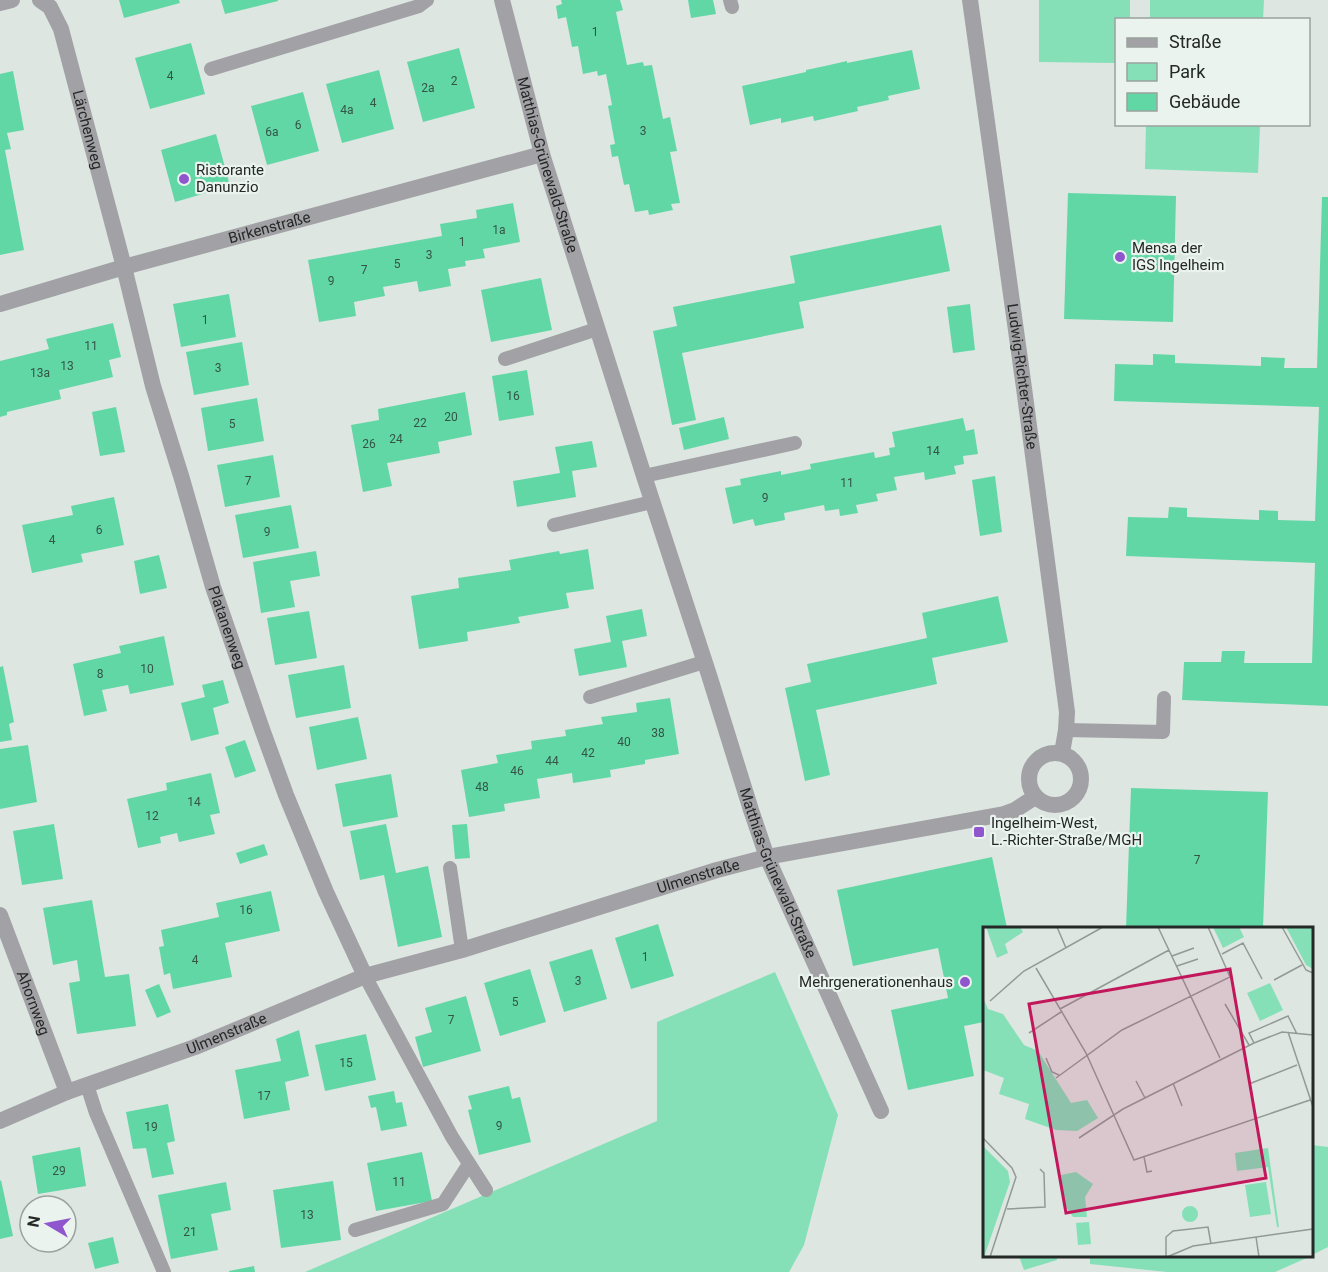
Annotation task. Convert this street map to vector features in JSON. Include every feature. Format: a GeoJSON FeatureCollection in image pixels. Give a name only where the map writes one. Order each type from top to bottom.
{"type":"FeatureCollection","features":[{"type":"Feature","properties":{"kind":"street"},"geometry":{"type":"LineString","coordinates":[[0,3],[12,0]]}},
{"type":"Feature","properties":{"kind":"street","name":"Lärchenweg"},"geometry":{"type":"LineString","coordinates":[[40,0],[50,7],[61,29],[124,267]]}},
{"type":"Feature","properties":{"kind":"street","name":"Matthias-Grünewald-Straße"},"geometry":{"type":"LineString","coordinates":[[502,0],[542,154],[767,857],[881,1111]]}},
{"type":"Feature","properties":{"kind":"street","name":"Ludwig-Richter-Straße"},"geometry":{"type":"LineString","coordinates":[[970,0],[1067,712],[1062,753]]}},
{"type":"Feature","properties":{"kind":"street","name":"Birkenstraße"},"geometry":{"type":"LineString","coordinates":[[0,304],[124,267],[542,154]]}},
{"type":"Feature","properties":{"kind":"street","name":"Platanenweg"},"geometry":{"type":"LineString","coordinates":[[124,267],[153,386],[217,598],[286,795],[326,892],[365,976]]}},
{"type":"Feature","properties":{"kind":"street"},"geometry":{"type":"LineString","coordinates":[[1048,753],[1062,753],[1074,760],[1080,770],[1081,783],[1076,795],[1060,805],[1048,804],[1035,797],[1028,780],[1032,765],[1039,757],[1048,753]]}},
{"type":"Feature","properties":{"kind":"street","name":"Ulmenstraße"},"geometry":{"type":"LineString","coordinates":[[0,1120],[67,1092],[195,1047],[365,976],[462,950],[717,870],[767,857],[1004,814],[1035,797]]}},
{"type":"Feature","properties":{"kind":"street","name":"Ahornweg"},"geometry":{"type":"LineString","coordinates":[[0,915],[67,1092]]}},
{"type":"Feature","properties":{"kind":"lane"},"geometry":{"type":"LineString","coordinates":[[211,69],[419,6],[427,0]]}},
{"type":"Feature","properties":{"kind":"lane"},"geometry":{"type":"LineString","coordinates":[[505,359],[597,329]]}},
{"type":"Feature","properties":{"kind":"lane"},"geometry":{"type":"LineString","coordinates":[[644,476],[795,443]]}},
{"type":"Feature","properties":{"kind":"lane"},"geometry":{"type":"LineString","coordinates":[[554,525],[652,502]]}},
{"type":"Feature","properties":{"kind":"lane"},"geometry":{"type":"LineString","coordinates":[[591,697],[705,662]]}},
{"type":"Feature","properties":{"kind":"lane"},"geometry":{"type":"LineString","coordinates":[[1066,730],[1163,732],[1164,698]]}},
{"type":"Feature","properties":{"kind":"lane"},"geometry":{"type":"LineString","coordinates":[[450,868],[462,950]]}},
{"type":"Feature","properties":{"kind":"lane"},"geometry":{"type":"LineString","coordinates":[[365,976],[452,1137],[486,1190]]}},
{"type":"Feature","properties":{"kind":"lane"},"geometry":{"type":"LineString","coordinates":[[87,1085],[96,1113],[164,1272]]}},
{"type":"Feature","properties":{"kind":"lane"},"geometry":{"type":"LineString","coordinates":[[355,1230],[443,1204],[470,1164]]}},
{"type":"Feature","properties":{"kind":"green space"},"geometry":{"type":"Polygon","coordinates":[[[1039,0],[1130,0],[1130,18],[1115,18],[1115,63],[1039,62],[1039,0]]]}},
{"type":"Feature","properties":{"kind":"green space"},"geometry":{"type":"Polygon","coordinates":[[[1150,0],[1264,0],[1263,18],[1150,18],[1150,0]]]}},
{"type":"Feature","properties":{"kind":"green space"},"geometry":{"type":"Polygon","coordinates":[[[1146,126],[1260,126],[1258,173],[1145,169],[1146,126]]]}},
{"type":"Feature","properties":{"kind":"green space"},"geometry":{"type":"Polygon","coordinates":[[[775,972],[838,1115],[804,1245],[789,1272],[305,1272],[657,1121],[657,1022],[775,972]]]}},
{"type":"Feature","properties":{"kind":"green space"},"geometry":{"type":"Polygon","coordinates":[[[1313,1145],[1328,1147],[1328,1247],[1313,1254],[1313,1145]]]}},
{"type":"Feature","properties":{"kind":"green space"},"geometry":{"type":"Polygon","coordinates":[[[1019,1257],[1056,1257],[1057,1260],[1024,1270],[1019,1257]]]}},
{"type":"Feature","properties":{"kind":"green space"},"geometry":{"type":"Polygon","coordinates":[[[1090,1257],[1309,1257],[1275,1272],[1167,1272],[1090,1264],[1090,1257]]]}},
{"type":"Feature","properties":{"kind":"building"},"geometry":{"type":"Polygon","coordinates":[[[119,0],[179,0],[180,3],[124,18],[119,0]]]}},
{"type":"Feature","properties":{"kind":"building"},"geometry":{"type":"Polygon","coordinates":[[[221,0],[278,0],[278,1],[225,14],[221,0]]]}},
{"type":"Feature","properties":{"kind":"building"},"geometry":{"type":"Polygon","coordinates":[[[561,0],[620,0],[623,10],[616,12],[627,65],[643,62],[644,66],[652,65],[663,119],[670,117],[677,151],[670,152],[680,203],[671,204],[673,210],[649,215],[648,210],[635,212],[629,184],[624,185],[618,156],[612,157],[610,145],[615,144],[608,106],[612,105],[606,74],[598,76],[597,71],[583,74],[578,46],[572,47],[566,17],[558,19],[556,6],[562,4],[561,0]]]}},
{"type":"Feature","properties":{"kind":"building"},"geometry":{"type":"Polygon","coordinates":[[[688,0],[713,0],[716,14],[691,18],[688,0]]]}},
{"type":"Feature","properties":{"kind":"building"},"geometry":{"type":"Polygon","coordinates":[[[191,43],[205,94],[150,109],[135,58],[191,43]]]}},
{"type":"Feature","properties":{"kind":"building"},"geometry":{"type":"Polygon","coordinates":[[[459,48],[475,108],[423,122],[407,62],[459,48]]]}},
{"type":"Feature","properties":{"kind":"building"},"geometry":{"type":"Polygon","coordinates":[[[912,50],[920,89],[888,96],[889,100],[857,107],[858,111],[814,121],[813,116],[781,123],[781,118],[750,125],[742,86],[847,61],[847,63],[912,50]]]}},
{"type":"Feature","properties":{"kind":"building"},"geometry":{"type":"Polygon","coordinates":[[[379,70],[394,129],[342,143],[326,84],[379,70]]]}},
{"type":"Feature","properties":{"kind":"building"},"geometry":{"type":"Polygon","coordinates":[[[13,71],[24,130],[7,133],[11,149],[5,150],[24,250],[0,255],[0,74],[13,71]]]}},
{"type":"Feature","properties":{"kind":"building"},"geometry":{"type":"Polygon","coordinates":[[[303,92],[319,151],[267,165],[251,106],[303,92]]]}},
{"type":"Feature","properties":{"kind":"building"},"geometry":{"type":"Polygon","coordinates":[[[216,134],[230,186],[175,202],[161,150],[216,134]]]}},
{"type":"Feature","properties":{"kind":"building","name":"Mensa der IGS Ingelheim"},"geometry":{"type":"Polygon","coordinates":[[[1068,193],[1176,196],[1173,322],[1064,319],[1068,193]]]}},
{"type":"Feature","properties":{"kind":"building"},"geometry":{"type":"Polygon","coordinates":[[[1322,197],[1328,197],[1328,706],[1182,700],[1184,662],[1221,662],[1222,651],[1245,651],[1244,663],[1312,663],[1315,563],[1126,556],[1128,517],[1168,518],[1169,507],[1187,508],[1187,517],[1259,520],[1259,510],[1278,511],[1278,520],[1315,521],[1319,407],[1114,401],[1115,364],[1153,365],[1153,354],[1175,355],[1175,363],[1261,366],[1261,357],[1285,358],[1284,368],[1317,368],[1322,197]]]}},
{"type":"Feature","properties":{"kind":"building"},"geometry":{"type":"Polygon","coordinates":[[[513,203],[520,242],[483,249],[485,258],[465,261],[466,266],[448,269],[451,286],[419,292],[417,281],[383,287],[385,296],[354,302],[356,316],[319,322],[308,260],[442,236],[440,224],[477,218],[476,210],[513,203]]]}},
{"type":"Feature","properties":{"kind":"building"},"geometry":{"type":"Polygon","coordinates":[[[941,225],[950,271],[799,302],[804,328],[682,353],[696,420],[672,425],[653,331],[677,326],[673,307],[795,283],[790,256],[941,225]]]}},
{"type":"Feature","properties":{"kind":"building"},"geometry":{"type":"Polygon","coordinates":[[[541,278],[552,330],[491,342],[481,290],[541,278]]]}},
{"type":"Feature","properties":{"kind":"building"},"geometry":{"type":"Polygon","coordinates":[[[229,294],[236,337],[181,347],[173,304],[229,294]]]}},
{"type":"Feature","properties":{"kind":"building"},"geometry":{"type":"Polygon","coordinates":[[[970,304],[975,350],[953,353],[947,307],[970,304]]]}},
{"type":"Feature","properties":{"kind":"building"},"geometry":{"type":"Polygon","coordinates":[[[113,323],[121,357],[109,360],[113,377],[59,390],[61,399],[7,412],[7,415],[0,417],[0,361],[49,349],[46,339],[113,323]]]}},
{"type":"Feature","properties":{"kind":"building"},"geometry":{"type":"Polygon","coordinates":[[[242,342],[249,385],[194,395],[186,352],[242,342]]]}},
{"type":"Feature","properties":{"kind":"building"},"geometry":{"type":"Polygon","coordinates":[[[527,370],[534,415],[499,421],[492,376],[527,370]]]}},
{"type":"Feature","properties":{"kind":"building"},"geometry":{"type":"Polygon","coordinates":[[[465,392],[472,435],[438,442],[440,453],[387,463],[392,486],[363,492],[351,425],[379,420],[378,409],[465,392]]]}},
{"type":"Feature","properties":{"kind":"building"},"geometry":{"type":"Polygon","coordinates":[[[257,398],[264,441],[208,451],[201,408],[257,398]]]}},
{"type":"Feature","properties":{"kind":"building"},"geometry":{"type":"Polygon","coordinates":[[[116,407],[125,452],[100,456],[92,412],[116,407]]]}},
{"type":"Feature","properties":{"kind":"building"},"geometry":{"type":"Polygon","coordinates":[[[724,417],[729,439],[684,450],[679,428],[724,417]]]}},
{"type":"Feature","properties":{"kind":"building"},"geometry":{"type":"Polygon","coordinates":[[[963,418],[966,431],[974,429],[978,454],[963,456],[964,464],[954,466],[956,474],[925,480],[924,472],[894,477],[897,490],[876,494],[878,501],[856,505],[858,513],[840,516],[839,509],[825,511],[824,505],[784,513],[785,520],[755,526],[753,519],[733,524],[725,488],[741,485],[740,479],[781,471],[781,475],[811,469],[810,464],[874,452],[875,458],[890,455],[889,448],[895,447],[892,432],[963,418]]]}},
{"type":"Feature","properties":{"kind":"building"},"geometry":{"type":"Polygon","coordinates":[[[592,441],[597,467],[572,471],[576,497],[517,507],[513,481],[560,473],[555,447],[592,441]]]}},
{"type":"Feature","properties":{"kind":"building"},"geometry":{"type":"Polygon","coordinates":[[[273,455],[280,497],[225,507],[217,465],[273,455]]]}},
{"type":"Feature","properties":{"kind":"building"},"geometry":{"type":"Polygon","coordinates":[[[995,476],[1002,532],[980,536],[972,480],[995,476]]]}},
{"type":"Feature","properties":{"kind":"building"},"geometry":{"type":"Polygon","coordinates":[[[114,497],[124,545],[81,554],[83,562],[32,573],[22,525],[73,515],[71,506],[114,497]]]}},
{"type":"Feature","properties":{"kind":"building"},"geometry":{"type":"Polygon","coordinates":[[[291,505],[299,548],[243,558],[235,515],[291,505]]]}},
{"type":"Feature","properties":{"kind":"building"},"geometry":{"type":"Polygon","coordinates":[[[588,549],[594,589],[566,593],[569,608],[518,617],[520,623],[467,632],[468,641],[419,649],[411,596],[459,588],[458,578],[511,570],[509,560],[559,551],[560,554],[588,549]]]}},
{"type":"Feature","properties":{"kind":"building"},"geometry":{"type":"Polygon","coordinates":[[[316,551],[320,576],[290,581],[295,607],[261,613],[253,562],[316,551]]]}},
{"type":"Feature","properties":{"kind":"building"},"geometry":{"type":"Polygon","coordinates":[[[159,555],[167,588],[140,594],[134,561],[159,555]]]}},
{"type":"Feature","properties":{"kind":"building"},"geometry":{"type":"Polygon","coordinates":[[[998,596],[1008,642],[932,658],[937,684],[816,710],[830,775],[805,781],[785,688],[811,682],[807,664],[927,638],[922,613],[998,596]]]}},
{"type":"Feature","properties":{"kind":"building"},"geometry":{"type":"Polygon","coordinates":[[[642,609],[647,636],[622,641],[627,667],[579,676],[574,649],[611,642],[606,616],[642,609]]]}},
{"type":"Feature","properties":{"kind":"building"},"geometry":{"type":"Polygon","coordinates":[[[309,611],[317,658],[275,665],[267,618],[309,611]]]}},
{"type":"Feature","properties":{"kind":"building"},"geometry":{"type":"Polygon","coordinates":[[[164,636],[174,685],[130,694],[128,685],[102,690],[107,711],[84,716],[73,664],[121,653],[119,646],[164,636]]]}},
{"type":"Feature","properties":{"kind":"building"},"geometry":{"type":"Polygon","coordinates":[[[344,665],[351,708],[296,718],[288,675],[344,665]]]}},
{"type":"Feature","properties":{"kind":"building"},"geometry":{"type":"Polygon","coordinates":[[[3,666],[14,722],[9,724],[12,740],[0,742],[0,667],[3,666]]]}},
{"type":"Feature","properties":{"kind":"building"},"geometry":{"type":"Polygon","coordinates":[[[223,680],[229,703],[213,708],[219,734],[191,741],[181,703],[205,697],[202,685],[223,680]]]}},
{"type":"Feature","properties":{"kind":"building"},"geometry":{"type":"Polygon","coordinates":[[[670,698],[679,754],[645,760],[645,764],[610,770],[611,777],[573,783],[572,773],[537,779],[540,798],[504,804],[505,811],[469,817],[461,770],[498,763],[496,755],[532,749],[531,741],[566,736],[565,730],[603,724],[601,717],[637,712],[636,703],[670,698]]]}},
{"type":"Feature","properties":{"kind":"building"},"geometry":{"type":"Polygon","coordinates":[[[358,717],[367,759],[317,770],[309,727],[358,717]]]}},
{"type":"Feature","properties":{"kind":"building"},"geometry":{"type":"Polygon","coordinates":[[[245,740],[256,771],[235,778],[225,747],[245,740]]]}},
{"type":"Feature","properties":{"kind":"building"},"geometry":{"type":"Polygon","coordinates":[[[28,745],[37,802],[0,809],[0,749],[28,745]]]}},
{"type":"Feature","properties":{"kind":"building"},"geometry":{"type":"Polygon","coordinates":[[[211,773],[220,813],[210,815],[215,834],[179,842],[177,833],[160,837],[161,843],[138,848],[127,799],[167,790],[166,783],[211,773]]]}},
{"type":"Feature","properties":{"kind":"building"},"geometry":{"type":"Polygon","coordinates":[[[391,774],[398,817],[343,827],[335,784],[391,774]]]}},
{"type":"Feature","properties":{"kind":"building"},"geometry":{"type":"Polygon","coordinates":[[[1131,788],[1268,792],[1263,927],[1126,927],[1131,788]]]}},
{"type":"Feature","properties":{"kind":"building"},"geometry":{"type":"Polygon","coordinates":[[[54,824],[63,879],[22,885],[13,831],[54,824]]]}},
{"type":"Feature","properties":{"kind":"building"},"geometry":{"type":"Polygon","coordinates":[[[386,824],[396,873],[428,866],[442,937],[398,947],[384,875],[360,880],[350,831],[386,824]]]}},
{"type":"Feature","properties":{"kind":"building"},"geometry":{"type":"Polygon","coordinates":[[[467,824],[470,858],[455,859],[452,825],[467,824]]]}},
{"type":"Feature","properties":{"kind":"building"},"geometry":{"type":"Polygon","coordinates":[[[264,844],[268,855],[240,864],[236,853],[264,844]]]}},
{"type":"Feature","properties":{"kind":"building","name":"Mehrgenerationenhaus"},"geometry":{"type":"Polygon","coordinates":[[[992,857],[1007,927],[983,927],[983,1022],[964,1026],[974,1076],[908,1090],[891,1010],[948,998],[938,948],[853,966],[837,890],[992,857]]]}},
{"type":"Feature","properties":{"kind":"building"},"geometry":{"type":"Polygon","coordinates":[[[271,891],[280,931],[225,943],[232,977],[173,989],[170,973],[164,975],[159,947],[164,946],[161,930],[219,917],[216,903],[271,891]]]}},
{"type":"Feature","properties":{"kind":"building"},"geometry":{"type":"Polygon","coordinates":[[[92,900],[105,977],[129,974],[136,1026],[77,1034],[69,983],[80,981],[77,960],[53,965],[43,908],[92,900]]]}},
{"type":"Feature","properties":{"kind":"building"},"geometry":{"type":"Polygon","coordinates":[[[658,924],[674,976],[631,989],[615,938],[658,924]]]}},
{"type":"Feature","properties":{"kind":"building"},"geometry":{"type":"Polygon","coordinates":[[[592,949],[607,999],[564,1012],[549,962],[592,949]]]}},
{"type":"Feature","properties":{"kind":"building"},"geometry":{"type":"Polygon","coordinates":[[[530,969],[546,1022],[500,1036],[484,983],[530,969]]]}},
{"type":"Feature","properties":{"kind":"building"},"geometry":{"type":"Polygon","coordinates":[[[159,984],[171,1012],[157,1018],[145,990],[159,984]]]}},
{"type":"Feature","properties":{"kind":"building"},"geometry":{"type":"Polygon","coordinates":[[[466,996],[481,1051],[423,1067],[415,1037],[432,1032],[425,1008],[466,996]]]}},
{"type":"Feature","properties":{"kind":"building"},"geometry":{"type":"Polygon","coordinates":[[[299,1030],[309,1076],[285,1082],[290,1110],[244,1119],[235,1070],[281,1061],[276,1039],[299,1030]]]}},
{"type":"Feature","properties":{"kind":"building"},"geometry":{"type":"Polygon","coordinates":[[[366,1034],[376,1080],[325,1091],[315,1045],[366,1034]]]}},
{"type":"Feature","properties":{"kind":"building"},"geometry":{"type":"Polygon","coordinates":[[[509,1086],[512,1099],[520,1097],[531,1142],[479,1155],[468,1110],[472,1109],[468,1096],[509,1086]]]}},
{"type":"Feature","properties":{"kind":"building"},"geometry":{"type":"Polygon","coordinates":[[[394,1091],[396,1103],[402,1102],[407,1126],[381,1131],[376,1107],[371,1108],[368,1096],[394,1091]]]}},
{"type":"Feature","properties":{"kind":"building"},"geometry":{"type":"Polygon","coordinates":[[[168,1104],[175,1141],[167,1143],[174,1174],[152,1178],[146,1148],[133,1149],[126,1112],[168,1104]]]}},
{"type":"Feature","properties":{"kind":"building"},"geometry":{"type":"Polygon","coordinates":[[[80,1147],[86,1186],[38,1194],[32,1156],[80,1147]]]}},
{"type":"Feature","properties":{"kind":"building"},"geometry":{"type":"Polygon","coordinates":[[[422,1152],[432,1201],[376,1211],[367,1163],[422,1152]]]}},
{"type":"Feature","properties":{"kind":"building"},"geometry":{"type":"Polygon","coordinates":[[[0,1181],[13,1236],[0,1239],[0,1181]]]}},
{"type":"Feature","properties":{"kind":"building"},"geometry":{"type":"Polygon","coordinates":[[[333,1181],[341,1240],[281,1248],[273,1190],[333,1181]]]}},
{"type":"Feature","properties":{"kind":"building"},"geometry":{"type":"Polygon","coordinates":[[[226,1182],[231,1210],[211,1214],[218,1250],[171,1259],[158,1195],[226,1182]]]}},
{"type":"Feature","properties":{"kind":"building"},"geometry":{"type":"Polygon","coordinates":[[[113,1237],[119,1263],[95,1269],[88,1243],[113,1237]]]}},
{"type":"Feature","properties":{"kind":"building"},"geometry":{"type":"Polygon","coordinates":[[[254,1266],[255,1272],[229,1272],[229,1271],[254,1266]]]}},
{"type":"Feature","properties":{"kind":"place","name":"Ristorante Danunzio"},"geometry":{"type":"Point","coordinates":[184,179]}},
{"type":"Feature","properties":{"kind":"place","name":"Mensa der IGS Ingelheim"},"geometry":{"type":"Point","coordinates":[1120,257]}},
{"type":"Feature","properties":{"kind":"place","name":"Ingelheim-West, L.-Richter-Straße/MGH"},"geometry":{"type":"Point","coordinates":[979,832]}},
{"type":"Feature","properties":{"kind":"place","name":"Mehrgenerationenhaus"},"geometry":{"type":"Point","coordinates":[965,982]}}]}
